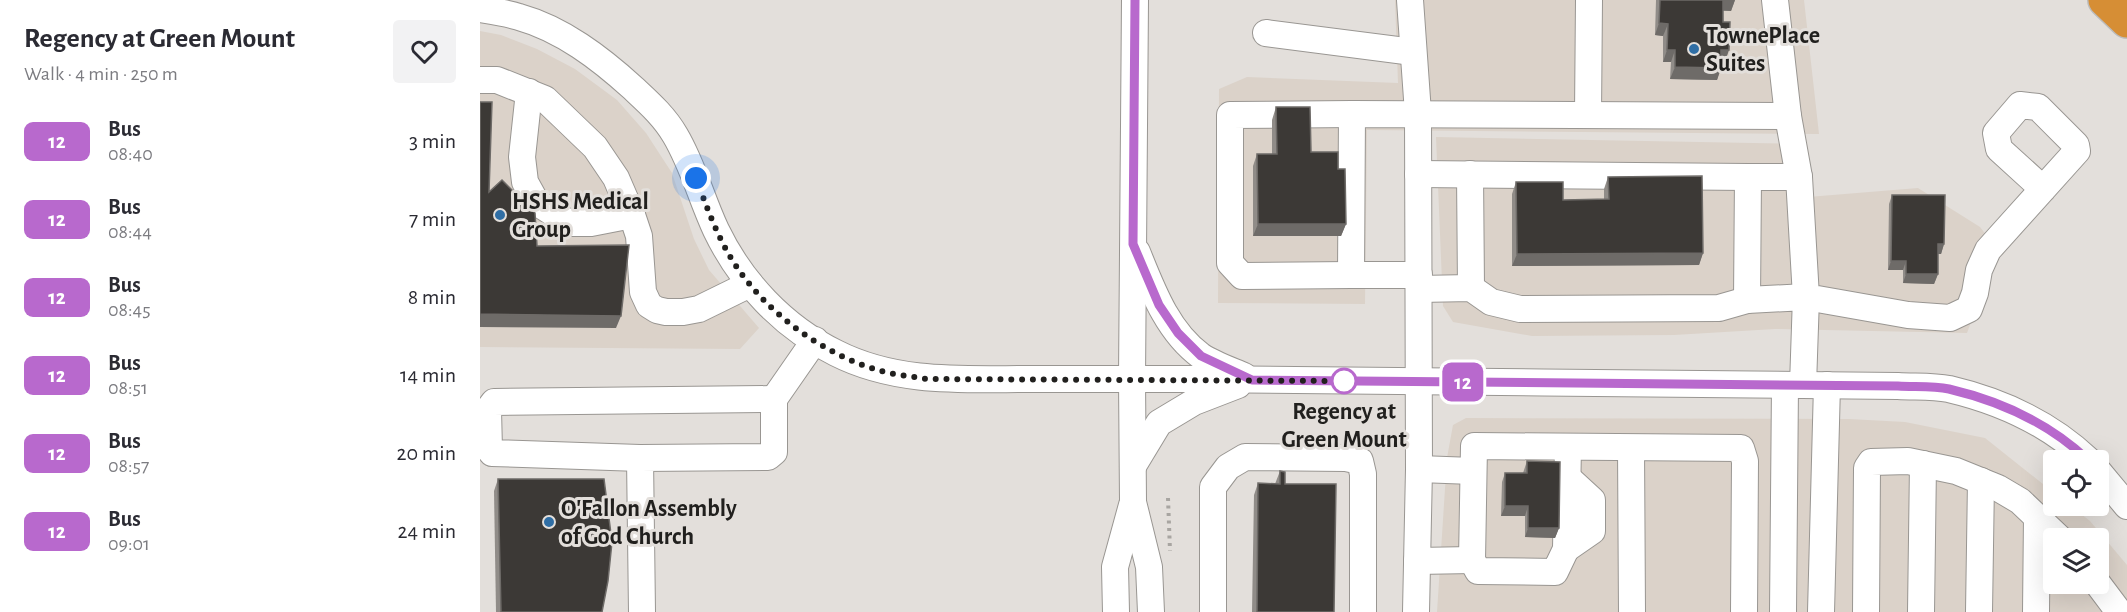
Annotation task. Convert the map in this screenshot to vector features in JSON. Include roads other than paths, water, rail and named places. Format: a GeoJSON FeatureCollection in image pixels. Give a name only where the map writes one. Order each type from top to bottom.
{"type":"FeatureCollection","features":[{"type":"Feature","properties":{"kind":"highway"},"geometry":{"type":"LineString","coordinates":[[2105,0],[2127,21]]}},
{"type":"Feature","properties":{"kind":"street"},"geometry":{"type":"LineString","coordinates":[[1135,0],[1133,502],[1149,567],[1151,612]]}},
{"type":"Feature","properties":{"kind":"street"},"geometry":{"type":"LineString","coordinates":[[1410,0],[1418,112],[1419,469],[1416,612]]}},
{"type":"Feature","properties":{"kind":"street"},"geometry":{"type":"LineString","coordinates":[[1588,114],[1589,0]]}},
{"type":"Feature","properties":{"kind":"street"},"geometry":{"type":"LineString","coordinates":[[1775,0],[1788,116],[1799,177],[1806,297],[1805,385],[1821,612]]}},
{"type":"Feature","properties":{"kind":"street"},"geometry":{"type":"LineString","coordinates":[[480,9],[519,16],[551,29],[603,61],[666,120],[688,160],[716,230],[736,266],[762,299],[796,328],[836,353],[881,371],[926,379],[1417,381],[1898,386],[1947,389],[1991,401],[2037,421],[2077,450]]}},
{"type":"Feature","properties":{"kind":"street"},"geometry":{"type":"LineString","coordinates":[[1266,33],[1413,52]]}},
{"type":"Feature","properties":{"kind":"street"},"geometry":{"type":"LineString","coordinates":[[480,80],[497,80],[545,99],[595,147],[616,178],[632,215],[639,236],[643,292],[649,305],[657,310],[683,312],[699,309],[750,284]]}},
{"type":"Feature","properties":{"kind":"street"},"geometry":{"type":"LineString","coordinates":[[529,92],[522,157],[525,182],[536,202],[569,223],[591,223],[632,215]]}},
{"type":"Feature","properties":{"kind":"street"},"geometry":{"type":"LineString","coordinates":[[1788,116],[1418,112],[1230,115],[1230,264],[1242,276],[1351,275],[1470,288],[1491,302],[1520,309],[1719,308],[1746,300],[1806,297],[1908,315],[1950,318],[1969,309],[1975,293],[1979,270],[1988,250],[2043,189]]}},
{"type":"Feature","properties":{"kind":"street"},"geometry":{"type":"LineString","coordinates":[[1351,275],[1352,114]]}},
{"type":"Feature","properties":{"kind":"street"},"geometry":{"type":"LineString","coordinates":[[1418,174],[1799,177]]}},
{"type":"Feature","properties":{"kind":"street"},"geometry":{"type":"LineString","coordinates":[[1470,174],[1470,288]]}},
{"type":"Feature","properties":{"kind":"street"},"geometry":{"type":"LineString","coordinates":[[1746,300],[1748,177]]}},
{"type":"Feature","properties":{"kind":"street"},"geometry":{"type":"LineString","coordinates":[[1133,244],[1159,305],[1178,333],[1201,356],[1252,380]]}},
{"type":"Feature","properties":{"kind":"street"},"geometry":{"type":"LineString","coordinates":[[774,399],[494,402],[488,410],[489,449],[492,453],[640,458],[768,457],[774,452],[774,399],[815,340]]}},
{"type":"Feature","properties":{"kind":"street"},"geometry":{"type":"LineString","coordinates":[[1133,466],[1159,423],[1194,402],[1252,380]]}},
{"type":"Feature","properties":{"kind":"street"},"geometry":{"type":"LineString","coordinates":[[1783,612],[1805,385]]}},
{"type":"Feature","properties":{"kind":"street"},"geometry":{"type":"LineString","coordinates":[[1568,447],[1567,477],[1592,500],[1592,531],[1566,549],[1555,572],[1478,571],[1472,560],[1474,446],[1741,448],[1745,461],[1744,612]]}},
{"type":"Feature","properties":{"kind":"street"},"geometry":{"type":"LineString","coordinates":[[1631,448],[1632,612]]}},
{"type":"Feature","properties":{"kind":"street"},"geometry":{"type":"LineString","coordinates":[[1213,612],[1213,487],[1228,468],[1245,457],[1346,458],[1360,461],[1363,474],[1363,612]]}},
{"type":"Feature","properties":{"kind":"street"},"geometry":{"type":"LineString","coordinates":[[640,458],[642,612]]}},
{"type":"Feature","properties":{"kind":"street"},"geometry":{"type":"LineString","coordinates":[[1866,612],[1867,468],[1871,462],[1908,461],[1956,471],[1998,488],[2020,501],[2049,528]]}},
{"type":"Feature","properties":{"kind":"street"},"geometry":{"type":"LineString","coordinates":[[1921,612],[1923,464]]}},
{"type":"Feature","properties":{"kind":"street"},"geometry":{"type":"LineString","coordinates":[[1419,469],[1473,471]]}},
{"type":"Feature","properties":{"kind":"street"},"geometry":{"type":"LineString","coordinates":[[1979,612],[1981,481]]}},
{"type":"Feature","properties":{"kind":"street"},"geometry":{"type":"LineString","coordinates":[[2109,484],[2127,506]]}},
{"type":"Feature","properties":{"kind":"street"},"geometry":{"type":"LineString","coordinates":[[1116,612],[1115,567],[1133,502]]}},
{"type":"Feature","properties":{"kind":"street"},"geometry":{"type":"LineString","coordinates":[[2036,612],[2037,517]]}},
{"type":"Feature","properties":{"kind":"street"},"geometry":{"type":"LineString","coordinates":[[1417,561],[1472,560]]}},
{"type":"Feature","properties":{"kind":"street"},"geometry":{"type":"LineString","coordinates":[[2096,612],[2098,594]]}},
{"type":"Feature","properties":{"kind":"street"},"geometry":{"type":"LineString","coordinates":[[2106,594],[2119,612]]}},
{"type":"Feature","properties":{"kind":"place","name":"TownePlace Suites"},"geometry":{"type":"Point","coordinates":[1694,49]}},
{"type":"Feature","properties":{"kind":"place","name":"HSHS Medical Group"},"geometry":{"type":"Point","coordinates":[500,215]}},
{"type":"Feature","properties":{"kind":"place","name":"Regency at Green Mount"},"geometry":{"type":"Point","coordinates":[1344,381]}},
{"type":"Feature","properties":{"kind":"place","name":"O'Fallon Assembly of God Church"},"geometry":{"type":"Point","coordinates":[549,522]}}]}
